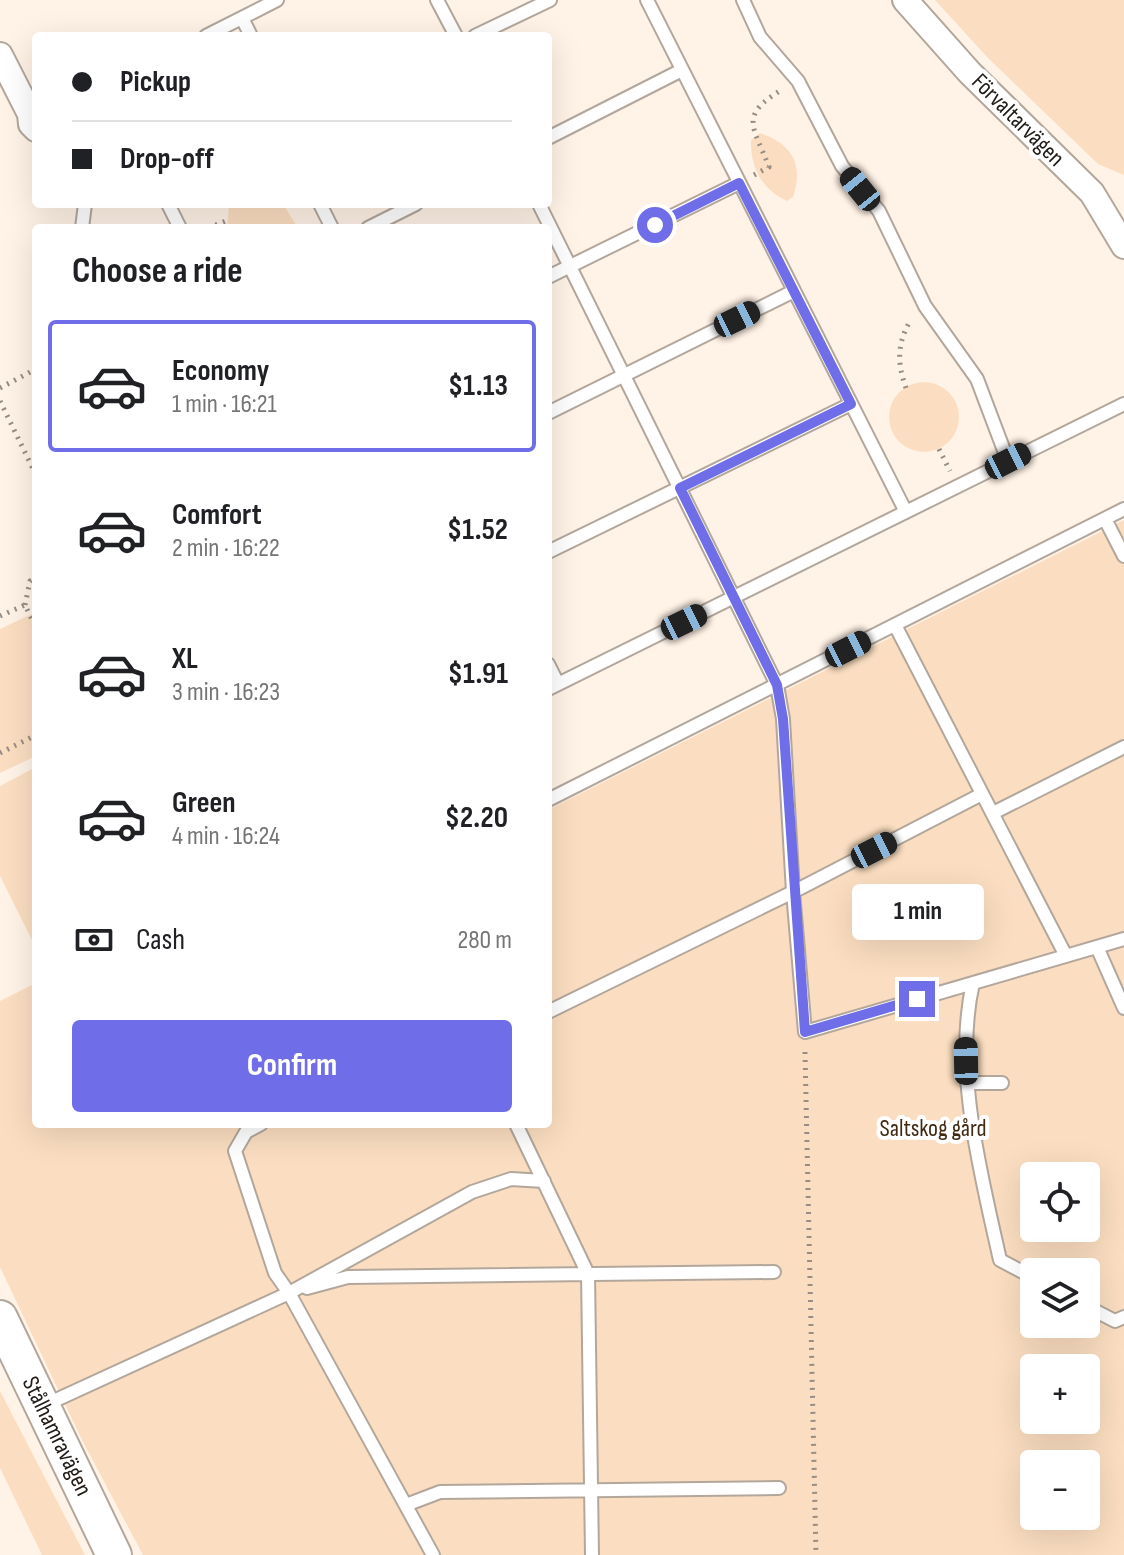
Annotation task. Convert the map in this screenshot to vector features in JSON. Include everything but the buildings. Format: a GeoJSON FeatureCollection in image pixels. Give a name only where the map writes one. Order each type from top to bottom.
{"type":"FeatureCollection","features":[{"type":"Feature","properties":{"kind":"main road","name":"Stålhamravägen"},"geometry":{"type":"LineString","coordinates":[[0,1318],[114,1555]]}},
{"type":"Feature","properties":{"kind":"street","name":"Förvaltarvägen"},"geometry":{"type":"LineString","coordinates":[[905,0],[970,73],[1092,193],[1124,246]]}},
{"type":"Feature","properties":{"kind":"street"},"geometry":{"type":"LineString","coordinates":[[0,55],[32,120]]}},
{"type":"Feature","properties":{"kind":"lane"},"geometry":{"type":"LineString","coordinates":[[214,32],[277,0]]}},
{"type":"Feature","properties":{"kind":"lane"},"geometry":{"type":"LineString","coordinates":[[437,0],[454,32]]}},
{"type":"Feature","properties":{"kind":"lane"},"geometry":{"type":"LineString","coordinates":[[483,32],[550,0]]}},
{"type":"Feature","properties":{"kind":"lane"},"geometry":{"type":"LineString","coordinates":[[647,0],[906,512]]}},
{"type":"Feature","properties":{"kind":"lane"},"geometry":{"type":"LineString","coordinates":[[743,0],[760,37],[798,81],[842,166],[879,211],[925,306],[977,379],[1008,461]]}},
{"type":"Feature","properties":{"kind":"lane"},"geometry":{"type":"LineString","coordinates":[[242,18],[249,32]]}},
{"type":"Feature","properties":{"kind":"lane"},"geometry":{"type":"LineString","coordinates":[[552,136],[682,70]]}},
{"type":"Feature","properties":{"kind":"lane"},"geometry":{"type":"LineString","coordinates":[[552,275],[739,183]]}},
{"type":"Feature","properties":{"kind":"lane"},"geometry":{"type":"LineString","coordinates":[[376,224],[408,208]]}},
{"type":"Feature","properties":{"kind":"lane"},"geometry":{"type":"LineString","coordinates":[[552,230],[777,685],[783,719],[805,1032],[1124,939]]}},
{"type":"Feature","properties":{"kind":"lane"},"geometry":{"type":"LineString","coordinates":[[552,411],[794,291]]}},
{"type":"Feature","properties":{"kind":"lane"},"geometry":{"type":"LineString","coordinates":[[552,550],[851,404]]}},
{"type":"Feature","properties":{"kind":"lane"},"geometry":{"type":"LineString","coordinates":[[553,687],[1124,404]]}},
{"type":"Feature","properties":{"kind":"lane"},"geometry":{"type":"LineString","coordinates":[[552,798],[1124,509]]}},
{"type":"Feature","properties":{"kind":"lane"},"geometry":{"type":"LineString","coordinates":[[1105,519],[1124,556]]}},
{"type":"Feature","properties":{"kind":"lane"},"geometry":{"type":"LineString","coordinates":[[895,625],[1066,956]]}},
{"type":"Feature","properties":{"kind":"lane"},"geometry":{"type":"LineString","coordinates":[[993,813],[1124,747]]}},
{"type":"Feature","properties":{"kind":"lane"},"geometry":{"type":"LineString","coordinates":[[552,1010],[793,892],[982,794]]}},
{"type":"Feature","properties":{"kind":"lane"},"geometry":{"type":"LineString","coordinates":[[1097,947],[1124,1008]]}},
{"type":"Feature","properties":{"kind":"lane"},"geometry":{"type":"LineString","coordinates":[[973,983],[966,1017],[967,1083],[1000,1260],[1020,1271]]}},
{"type":"Feature","properties":{"kind":"lane"},"geometry":{"type":"LineString","coordinates":[[967,1083],[1002,1083]]}},
{"type":"Feature","properties":{"kind":"lane"},"geometry":{"type":"LineString","coordinates":[[254,1128],[246,1132],[235,1151],[275,1273],[289,1293],[433,1555]]}},
{"type":"Feature","properties":{"kind":"lane"},"geometry":{"type":"LineString","coordinates":[[518,1128],[588,1274],[592,1555]]}},
{"type":"Feature","properties":{"kind":"lane"},"geometry":{"type":"LineString","coordinates":[[42,1406],[289,1293],[472,1192],[511,1179],[544,1181]]}},
{"type":"Feature","properties":{"kind":"lane"},"geometry":{"type":"LineString","coordinates":[[289,1293],[348,1277],[774,1272]]}},
{"type":"Feature","properties":{"kind":"lane"},"geometry":{"type":"LineString","coordinates":[[1100,1313],[1115,1321],[1124,1317]]}},
{"type":"Feature","properties":{"kind":"lane"},"geometry":{"type":"LineString","coordinates":[[406,1505],[440,1492],[779,1488]]}},
{"type":"Feature","properties":{"kind":"path"},"geometry":{"type":"LineString","coordinates":[[739,183],[769,167],[751,121],[755,110],[798,81]]}},
{"type":"Feature","properties":{"kind":"path"},"geometry":{"type":"LineString","coordinates":[[218,224],[226,221]]}},
{"type":"Feature","properties":{"kind":"path"},"geometry":{"type":"LineString","coordinates":[[906,388],[898,366],[902,336],[911,319],[925,306]]}},
{"type":"Feature","properties":{"kind":"path"},"geometry":{"type":"LineString","coordinates":[[0,388],[32,371]]}},
{"type":"Feature","properties":{"kind":"path"},"geometry":{"type":"LineString","coordinates":[[0,401],[32,467]]}},
{"type":"Feature","properties":{"kind":"path"},"geometry":{"type":"LineString","coordinates":[[32,580],[25,605],[32,620]]}},
{"type":"Feature","properties":{"kind":"path"},"geometry":{"type":"LineString","coordinates":[[0,616],[25,605]]}},
{"type":"Feature","properties":{"kind":"path"},"geometry":{"type":"LineString","coordinates":[[0,753],[32,737]]}},
{"type":"Feature","properties":{"kind":"path"},"geometry":{"type":"LineString","coordinates":[[805,1032],[816,1555]]}},
{"type":"Feature","properties":{"kind":"green space"},"geometry":{"type":"Polygon","coordinates":[[[935,0],[1124,0],[1124,175],[1098,164],[987,57],[935,0]]]}},
{"type":"Feature","properties":{"kind":"green space"},"geometry":{"type":"Polygon","coordinates":[[[760,133],[780,143],[793,157],[796,185],[793,197],[787,201],[764,184],[755,168],[751,140],[760,133]]]}},
{"type":"Feature","properties":{"kind":"green space"},"geometry":{"type":"Polygon","coordinates":[[[229,208],[286,208],[296,224],[227,224],[229,208]]]}},
{"type":"Feature","properties":{"kind":"green space"},"geometry":{"type":"Polygon","coordinates":[[[924,382],[949,392],[959,417],[949,442],[924,452],[899,442],[889,417],[899,392],[924,382]]]}},
{"type":"Feature","properties":{"kind":"green space","name":"Saltskog gård"},"geometry":{"type":"Polygon","coordinates":[[[1124,520],[1124,1555],[143,1555],[82,1440],[0,1267],[0,1001],[32,985],[32,1128],[552,1128],[552,808],[1124,520]]]}},
{"type":"Feature","properties":{"kind":"green space"},"geometry":{"type":"Polygon","coordinates":[[[32,614],[32,758],[0,773],[0,629],[32,614]]]}},
{"type":"Feature","properties":{"kind":"green space"},"geometry":{"type":"Polygon","coordinates":[[[32,769],[32,940],[0,876],[0,786],[32,769]]]}},
{"type":"Feature","properties":{"kind":"green space"},"geometry":{"type":"Polygon","coordinates":[[[0,1391],[85,1555],[42,1555],[0,1468],[0,1391]]]}},
{"type":"Feature","properties":{"kind":"route"},"geometry":{"type":"LineString","coordinates":[[655,225],[739,183],[851,404],[680,488],[777,685],[783,719],[805,1032],[917,999]]}}]}
